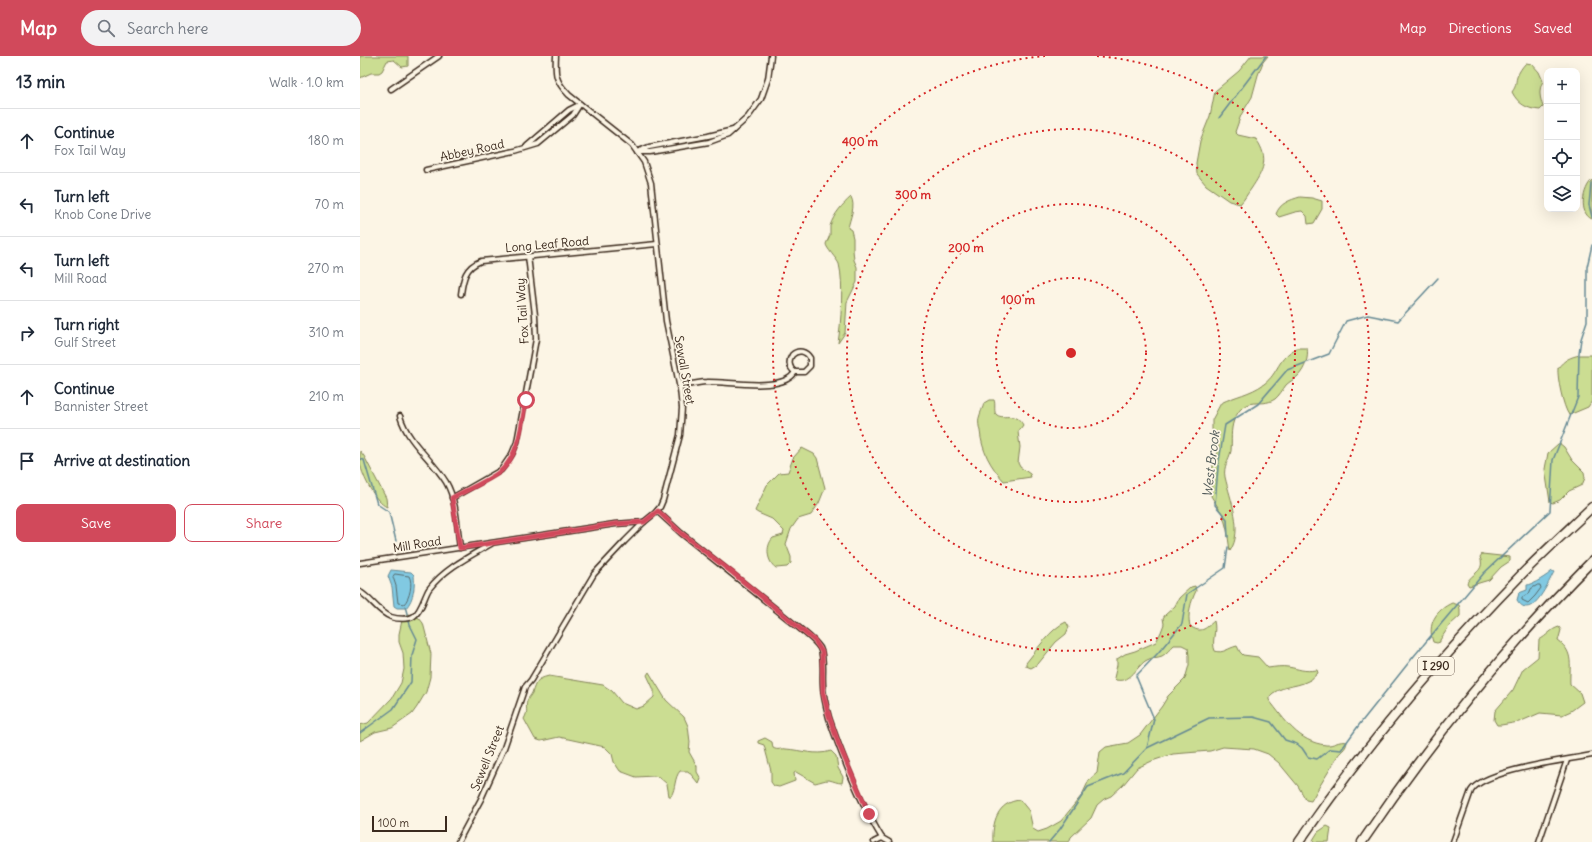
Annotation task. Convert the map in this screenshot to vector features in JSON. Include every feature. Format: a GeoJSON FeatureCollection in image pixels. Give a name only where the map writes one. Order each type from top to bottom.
{"type":"FeatureCollection","features":[{"type":"Feature","properties":{"kind":"highway","name":"I 290"},"geometry":{"type":"LineString","coordinates":[[1299,842],[1358,761],[1436,666],[1523,573],[1592,507]]}},
{"type":"Feature","properties":{"kind":"highway"},"geometry":{"type":"LineString","coordinates":[[1362,842],[1426,752],[1466,700],[1522,634],[1592,561]]}},
{"type":"Feature","properties":{"kind":"street"},"geometry":{"type":"LineString","coordinates":[[391,89],[439,56]]}},
{"type":"Feature","properties":{"kind":"street","name":"Sewall Street"},"geometry":{"type":"LineString","coordinates":[[556,56],[555,68],[559,84],[569,95],[620,135],[637,152],[644,162],[651,183],[668,333],[682,408],[680,436],[663,500],[658,511]]}},
{"type":"Feature","properties":{"kind":"street"},"geometry":{"type":"LineString","coordinates":[[637,152],[649,147],[734,130],[748,117],[761,99],[768,79],[771,56]]}},
{"type":"Feature","properties":{"kind":"street","name":"Abbey Road"},"geometry":{"type":"LineString","coordinates":[[426,170],[523,148],[536,139],[569,110],[580,104]]}},
{"type":"Feature","properties":{"kind":"street","name":"Long Leaf Road"},"geometry":{"type":"LineString","coordinates":[[460,294],[465,274],[469,268],[484,260],[657,244]]}},
{"type":"Feature","properties":{"kind":"street","name":"Fox Tail Way"},"geometry":{"type":"LineString","coordinates":[[452,498],[501,470],[512,454],[517,442],[536,339],[535,315],[528,256]]}},
{"type":"Feature","properties":{"kind":"street"},"geometry":{"type":"LineString","coordinates":[[796,352],[804,352],[810,358],[810,366],[804,372],[795,372],[790,366],[790,357],[796,352]]}},
{"type":"Feature","properties":{"kind":"street"},"geometry":{"type":"LineString","coordinates":[[679,387],[706,382],[772,384],[787,380],[793,376],[795,372]]}},
{"type":"Feature","properties":{"kind":"street"},"geometry":{"type":"LineString","coordinates":[[400,416],[408,434],[445,481],[452,498],[460,548]]}},
{"type":"Feature","properties":{"kind":"street"},"geometry":{"type":"LineString","coordinates":[[644,522],[658,511],[681,533],[733,573],[815,641],[822,652],[824,698],[839,745],[871,818],[882,838],[889,842]]}},
{"type":"Feature","properties":{"kind":"street","name":"Mill Road"},"geometry":{"type":"LineString","coordinates":[[360,563],[615,524],[644,522]]}},
{"type":"Feature","properties":{"kind":"street","name":"Sewell Street"},"geometry":{"type":"LineString","coordinates":[[458,842],[481,798],[504,748],[525,687],[531,680],[594,574],[644,522]]}},
{"type":"Feature","properties":{"kind":"street"},"geometry":{"type":"LineString","coordinates":[[360,592],[391,617],[408,618],[416,615],[429,590],[440,578],[494,542]]}},
{"type":"Feature","properties":{"kind":"street"},"geometry":{"type":"LineString","coordinates":[[1453,842],[1469,795],[1477,784],[1488,778],[1518,769],[1592,755]]}},
{"type":"Feature","properties":{"kind":"street"},"geometry":{"type":"LineString","coordinates":[[1539,842],[1567,760]]}},
{"type":"Feature","properties":{"kind":"street"},"geometry":{"type":"LineString","coordinates":[[874,842],[882,838]]}},
{"type":"Feature","properties":{"kind":"green space"},"geometry":{"type":"Polygon","coordinates":[[[360,56],[408,56],[408,66],[402,67],[394,60],[387,61],[382,71],[379,73],[371,73],[360,78],[360,56]]]}},
{"type":"Feature","properties":{"kind":"green space"},"geometry":{"type":"Polygon","coordinates":[[[1251,56],[1268,56],[1263,62],[1252,97],[1241,115],[1235,132],[1238,135],[1256,139],[1263,153],[1264,159],[1262,171],[1240,204],[1229,201],[1206,185],[1197,174],[1196,163],[1200,141],[1210,116],[1215,91],[1239,71],[1251,56]]]}},
{"type":"Feature","properties":{"kind":"green space"},"geometry":{"type":"Polygon","coordinates":[[[1526,63],[1532,64],[1539,72],[1543,81],[1540,88],[1540,94],[1543,107],[1540,110],[1523,105],[1517,100],[1512,92],[1517,77],[1526,63]]]}},
{"type":"Feature","properties":{"kind":"green space"},"geometry":{"type":"Polygon","coordinates":[[[1592,180],[1592,219],[1585,212],[1583,200],[1586,189],[1592,180]]]}},
{"type":"Feature","properties":{"kind":"green space"},"geometry":{"type":"Polygon","coordinates":[[[851,197],[853,208],[848,228],[851,230],[853,238],[854,260],[857,267],[857,282],[847,302],[845,333],[838,343],[842,304],[841,272],[839,264],[826,244],[830,235],[830,226],[836,214],[851,197]]]}},
{"type":"Feature","properties":{"kind":"green space"},"geometry":{"type":"Polygon","coordinates":[[[1300,197],[1322,201],[1322,209],[1314,223],[1308,224],[1307,216],[1302,211],[1279,217],[1276,214],[1280,207],[1289,201],[1300,197]]]}},
{"type":"Feature","properties":{"kind":"green space"},"geometry":{"type":"Polygon","coordinates":[[[1297,348],[1307,348],[1307,359],[1298,376],[1286,385],[1275,399],[1264,403],[1248,404],[1243,407],[1234,420],[1231,451],[1225,466],[1225,477],[1235,514],[1236,524],[1234,543],[1230,551],[1223,515],[1211,496],[1213,465],[1219,448],[1212,429],[1212,420],[1221,403],[1264,384],[1273,375],[1286,356],[1297,348]]]}},
{"type":"Feature","properties":{"kind":"green space"},"geometry":{"type":"Polygon","coordinates":[[[1580,355],[1592,355],[1592,401],[1588,407],[1569,415],[1561,392],[1558,378],[1558,368],[1568,359],[1580,355]]]}},
{"type":"Feature","properties":{"kind":"green space"},"geometry":{"type":"Polygon","coordinates":[[[989,400],[994,400],[995,412],[997,415],[1017,418],[1023,425],[1018,432],[1020,447],[1018,463],[1020,467],[1030,474],[1031,477],[1004,481],[988,458],[983,445],[979,426],[979,416],[984,403],[989,400]]]}},
{"type":"Feature","properties":{"kind":"green space"},"geometry":{"type":"Polygon","coordinates":[[[1559,443],[1564,447],[1572,460],[1584,472],[1585,478],[1582,485],[1569,491],[1560,500],[1553,503],[1550,502],[1545,469],[1548,453],[1559,443]]]}},
{"type":"Feature","properties":{"kind":"green space"},"geometry":{"type":"Polygon","coordinates":[[[802,448],[814,454],[817,458],[825,488],[819,503],[811,515],[798,519],[791,529],[786,544],[791,557],[791,563],[787,567],[776,568],[769,558],[768,549],[770,541],[773,538],[783,535],[784,531],[772,519],[755,511],[767,485],[779,473],[788,472],[793,458],[802,448]]]}},
{"type":"Feature","properties":{"kind":"green space"},"geometry":{"type":"Polygon","coordinates":[[[360,451],[386,498],[387,507],[374,495],[364,476],[360,464],[360,451]]]}},
{"type":"Feature","properties":{"kind":"green space"},"geometry":{"type":"Polygon","coordinates":[[[1482,554],[1510,557],[1510,561],[1501,567],[1489,580],[1469,586],[1467,583],[1480,569],[1480,557],[1482,554]]]}},
{"type":"Feature","properties":{"kind":"green space"},"geometry":{"type":"Polygon","coordinates":[[[1195,586],[1196,591],[1189,613],[1190,626],[1197,630],[1203,630],[1214,621],[1215,651],[1223,651],[1237,646],[1243,655],[1258,657],[1268,668],[1288,667],[1312,671],[1317,670],[1318,673],[1312,679],[1277,690],[1269,697],[1269,700],[1293,729],[1308,740],[1326,745],[1347,742],[1311,801],[1306,800],[1298,786],[1279,763],[1268,754],[1254,749],[1223,747],[1210,751],[1173,754],[1137,768],[1123,785],[1111,796],[1104,799],[1097,805],[1091,818],[1071,837],[1069,842],[993,842],[995,821],[1001,809],[1012,802],[1020,800],[1029,811],[1033,829],[1038,832],[1061,821],[1082,795],[1089,780],[1097,773],[1100,752],[1106,747],[1128,743],[1140,735],[1168,696],[1185,679],[1189,665],[1189,656],[1188,648],[1182,645],[1174,645],[1162,656],[1147,660],[1130,677],[1126,679],[1116,680],[1114,678],[1117,659],[1125,654],[1156,642],[1164,624],[1163,618],[1165,615],[1175,606],[1179,598],[1191,587],[1195,586]]]}},
{"type":"Feature","properties":{"kind":"green space"},"geometry":{"type":"Polygon","coordinates":[[[1452,603],[1459,605],[1460,616],[1450,625],[1440,642],[1433,642],[1431,629],[1434,618],[1441,610],[1452,603]]]}},
{"type":"Feature","properties":{"kind":"green space"},"geometry":{"type":"Polygon","coordinates":[[[409,614],[419,618],[423,623],[431,654],[430,677],[426,692],[412,714],[392,728],[375,732],[360,741],[360,725],[368,723],[392,698],[401,683],[404,669],[403,653],[399,642],[399,634],[403,616],[409,614]]]}},
{"type":"Feature","properties":{"kind":"green space"},"geometry":{"type":"Polygon","coordinates":[[[1066,622],[1069,627],[1066,634],[1056,642],[1038,664],[1031,668],[1026,666],[1026,663],[1049,634],[1066,622]]]}},
{"type":"Feature","properties":{"kind":"green space"},"geometry":{"type":"Polygon","coordinates":[[[1559,627],[1561,630],[1558,641],[1567,650],[1569,655],[1570,684],[1580,693],[1583,702],[1571,711],[1562,715],[1540,713],[1519,722],[1497,725],[1494,720],[1495,711],[1513,690],[1523,669],[1538,657],[1539,640],[1559,627]]]}},
{"type":"Feature","properties":{"kind":"green space"},"geometry":{"type":"Polygon","coordinates":[[[649,672],[666,700],[684,717],[688,726],[690,742],[689,752],[697,766],[697,772],[701,779],[699,784],[688,771],[680,771],[671,796],[669,796],[667,784],[659,777],[636,777],[620,771],[614,762],[612,754],[605,747],[559,737],[541,741],[535,739],[524,719],[527,700],[537,682],[541,678],[549,676],[603,685],[612,691],[622,703],[636,709],[644,706],[654,697],[654,690],[647,675],[649,672]]]}},
{"type":"Feature","properties":{"kind":"green space"},"geometry":{"type":"Polygon","coordinates":[[[765,738],[772,742],[773,748],[776,749],[814,753],[831,751],[836,756],[838,768],[843,777],[842,783],[829,780],[815,783],[796,772],[794,773],[795,781],[779,787],[774,786],[771,782],[771,771],[764,745],[758,743],[758,741],[765,738]]]}},
{"type":"Feature","properties":{"kind":"green space"},"geometry":{"type":"Polygon","coordinates":[[[1327,826],[1331,828],[1329,842],[1314,842],[1313,840],[1318,832],[1327,826]]]}},
{"type":"Feature","properties":{"kind":"water"},"geometry":{"type":"Polygon","coordinates":[[[391,570],[411,572],[414,575],[411,601],[406,608],[397,608],[394,606],[392,587],[388,576],[391,570]]]}},
{"type":"Feature","properties":{"kind":"water"},"geometry":{"type":"Polygon","coordinates":[[[1552,571],[1554,572],[1538,599],[1528,607],[1522,606],[1517,600],[1519,593],[1527,590],[1527,585],[1536,582],[1552,571]]]}},
{"type":"Feature","properties":{"kind":"waterway"},"geometry":{"type":"LineString","coordinates":[[1219,118],[1266,56]]}},
{"type":"Feature","properties":{"kind":"waterway"},"geometry":{"type":"LineString","coordinates":[[1591,183],[1589,205],[1592,217]]}},
{"type":"Feature","properties":{"kind":"waterway"},"geometry":{"type":"LineString","coordinates":[[1147,748],[1209,718],[1253,717],[1271,722],[1285,740],[1297,744],[1302,748],[1308,757],[1317,759],[1330,749],[1341,750],[1414,656],[1484,573],[1550,511],[1553,460],[1578,397],[1579,353],[1581,339],[1587,321],[1587,267],[1592,245]]}},
{"type":"Feature","properties":{"kind":"waterway","name":"West Brook"},"geometry":{"type":"LineString","coordinates":[[1228,537],[1227,519],[1215,505],[1218,467],[1225,425],[1258,404],[1287,370],[1329,354],[1346,321],[1368,315],[1398,321],[1438,278]]}},
{"type":"Feature","properties":{"kind":"waterway"},"geometry":{"type":"LineString","coordinates":[[360,459],[364,460],[377,504],[389,512],[396,541]]}},
{"type":"Feature","properties":{"kind":"waterway","name":"West Brook"},"geometry":{"type":"LineString","coordinates":[[1049,842],[1060,829],[1088,787],[1123,773],[1147,748],[1154,719],[1136,676],[1158,653],[1182,624],[1187,594],[1225,568],[1228,547]]}},
{"type":"Feature","properties":{"kind":"waterway"},"geometry":{"type":"LineString","coordinates":[[360,733],[393,709],[411,682],[412,655],[417,639],[410,625],[405,606]]}},
{"type":"Feature","properties":{"kind":"route"},"geometry":{"type":"LineString","coordinates":[[526,400],[517,442],[505,465],[494,475],[452,498],[460,548],[615,524],[644,522],[658,511],[681,533],[733,573],[815,641],[822,652],[822,684],[829,716],[839,745],[869,814]]}}]}
